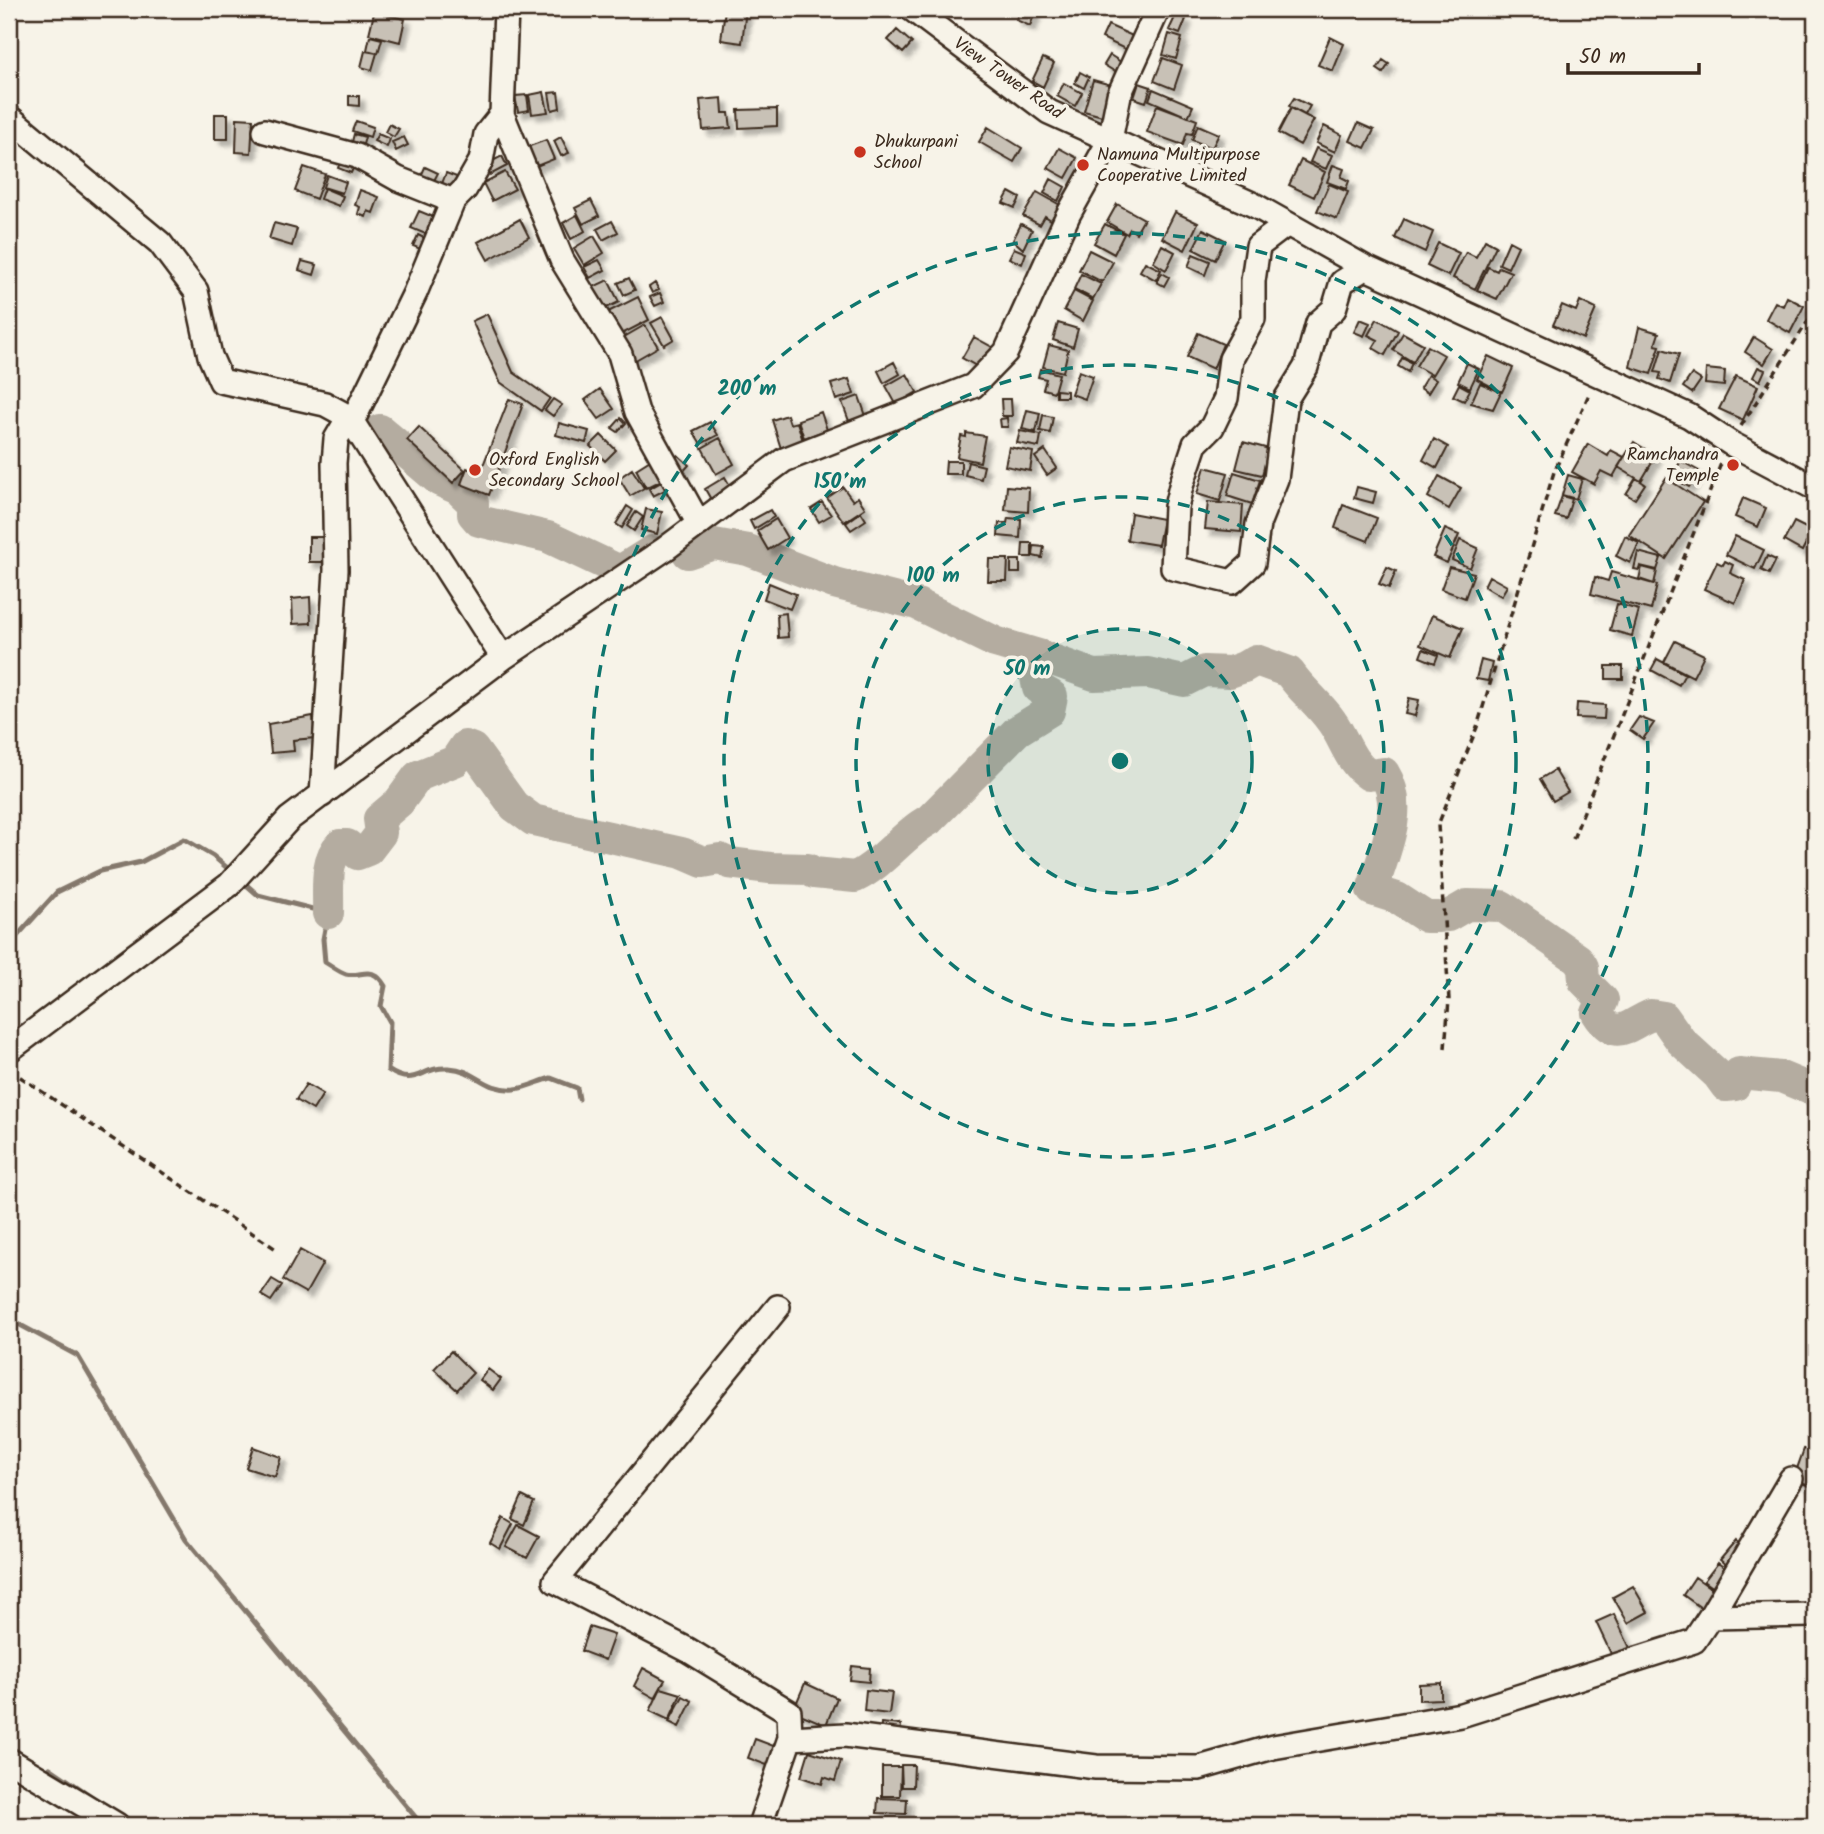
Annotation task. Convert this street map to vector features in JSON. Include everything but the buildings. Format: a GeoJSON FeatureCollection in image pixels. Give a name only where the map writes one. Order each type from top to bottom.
{"type":"FeatureCollection","features":[{"type":"Feature","properties":{"kind":"street"},"geometry":{"type":"LineString","coordinates":[[506,9],[502,114],[562,260],[620,354],[638,411],[699,524]]}},
{"type":"Feature","properties":{"kind":"street","name":"View Tower Road"},"geometry":{"type":"LineString","coordinates":[[912,9],[1049,112],[1254,205],[1365,268],[1689,416],[1730,443],[1815,488]]}},
{"type":"Feature","properties":{"kind":"street"},"geometry":{"type":"LineString","coordinates":[[9,1050],[237,878],[289,819],[503,659],[699,524],[784,460],[973,386],[1006,352],[1068,215],[1110,140],[1119,95],[1158,9]]}},
{"type":"Feature","properties":{"kind":"street"},"geometry":{"type":"LineString","coordinates":[[322,794],[336,570],[336,439],[349,417],[356,414],[415,293],[453,201],[465,189],[481,161],[486,134],[502,114]]}},
{"type":"Feature","properties":{"kind":"street"},"geometry":{"type":"LineString","coordinates":[[9,117],[160,243],[196,291],[210,356],[221,381],[325,404],[349,417],[503,659]]}},
{"type":"Feature","properties":{"kind":"street"},"geometry":{"type":"LineString","coordinates":[[265,131],[357,156],[398,179],[453,201]]}},
{"type":"Feature","properties":{"kind":"street"},"geometry":{"type":"LineString","coordinates":[[1287,224],[1258,246],[1253,281],[1253,319],[1231,359],[1226,398],[1212,427],[1195,444],[1181,486],[1176,507],[1173,568],[1232,582],[1252,563],[1258,524],[1276,479],[1286,399],[1306,367],[1318,323],[1334,309],[1342,282],[1365,268]]}},
{"type":"Feature","properties":{"kind":"street"},"geometry":{"type":"LineString","coordinates":[[760,1825],[790,1738],[789,1712],[688,1650],[555,1580],[778,1307]]}},
{"type":"Feature","properties":{"kind":"street"},"geometry":{"type":"LineString","coordinates":[[790,1738],[845,1735],[1096,1767],[1199,1768],[1273,1747],[1461,1715],[1694,1641],[1791,1479]]}},
{"type":"Feature","properties":{"kind":"street"},"geometry":{"type":"LineString","coordinates":[[1710,1617],[1815,1615]]}},
{"type":"Feature","properties":{"kind":"street"},"geometry":{"type":"LineString","coordinates":[[9,1760],[117,1825]]}},
{"type":"Feature","properties":{"kind":"path"},"geometry":{"type":"LineString","coordinates":[[1573,839],[1730,443],[1815,310]]}},
{"type":"Feature","properties":{"kind":"path"},"geometry":{"type":"LineString","coordinates":[[1445,1048],[1449,1000],[1438,825],[1477,727],[1554,472],[1598,374]]}},
{"type":"Feature","properties":{"kind":"path"},"geometry":{"type":"LineString","coordinates":[[9,1069],[276,1249]]}},
{"type":"Feature","properties":{"kind":"waterway"},"geometry":{"type":"LineString","coordinates":[[380,430],[440,481],[458,489],[473,503],[473,514],[479,521],[548,537],[620,571],[652,551]]}},
{"type":"Feature","properties":{"kind":"waterway"},"geometry":{"type":"LineString","coordinates":[[328,913],[329,868],[340,845],[347,845],[358,854],[368,850],[381,833],[379,819],[399,802],[418,776],[455,761],[465,746],[473,749],[514,806],[533,820],[682,853],[703,862],[720,859],[729,863],[808,869],[814,873],[855,877],[929,820],[1017,731],[1049,711],[1052,696],[1038,688],[1035,672],[1039,655],[995,642],[917,604],[834,583],[748,550],[714,544],[688,553]]}},
{"type":"Feature","properties":{"kind":"waterway"},"geometry":{"type":"LineString","coordinates":[[1039,655],[1094,675],[1148,673],[1184,681],[1204,671],[1230,672],[1256,660],[1289,672],[1332,722],[1362,770],[1369,775],[1384,773],[1390,787],[1393,801],[1391,831],[1372,890],[1397,898],[1426,917],[1438,917]]}},
{"type":"Feature","properties":{"kind":"waterway"},"geometry":{"type":"LineString","coordinates":[[9,945],[57,892],[100,871],[141,862],[184,839],[213,856],[232,872]]}},
{"type":"Feature","properties":{"kind":"waterway"},"geometry":{"type":"LineString","coordinates":[[242,881],[258,895],[328,913],[323,939],[325,962],[346,974],[371,973],[380,979],[385,986],[381,1006],[390,1022],[388,1070],[412,1077],[439,1068],[449,1068],[467,1072],[488,1084],[504,1089],[515,1089],[551,1078],[577,1088],[579,1099]]}},
{"type":"Feature","properties":{"kind":"waterway"},"geometry":{"type":"LineString","coordinates":[[1448,916],[1467,905],[1502,906],[1578,959],[1583,967],[1584,981],[1603,1000],[1597,1013],[1610,1028],[1623,1029],[1651,1015],[1664,1017],[1681,1041],[1718,1075],[1726,1086],[1735,1085],[1739,1073],[1781,1077],[1815,1091]]}},
{"type":"Feature","properties":{"kind":"waterway"},"geometry":{"type":"LineString","coordinates":[[9,1319],[78,1356],[186,1539],[422,1825]]}},
{"type":"Feature","properties":{"kind":"waterway"},"geometry":{"type":"LineString","coordinates":[[50,1768],[97,1800]]}},
{"type":"Feature","properties":{"kind":"waterway"},"geometry":{"type":"LineString","coordinates":[[122,1818],[132,1825]]}},
{"type":"Feature","properties":{"kind":"place","name":"Dhukurpani School"},"geometry":{"type":"Point","coordinates":[860,152]}},
{"type":"Feature","properties":{"kind":"place","name":"Namuna Multipurpose Cooperative Limited"},"geometry":{"type":"Point","coordinates":[1083,165]}},
{"type":"Feature","properties":{"kind":"place","name":"Ramchandra Temple"},"geometry":{"type":"Point","coordinates":[1733,465]}},
{"type":"Feature","properties":{"kind":"place","name":"Oxford English Secondary School"},"geometry":{"type":"Point","coordinates":[475,470]}}]}
